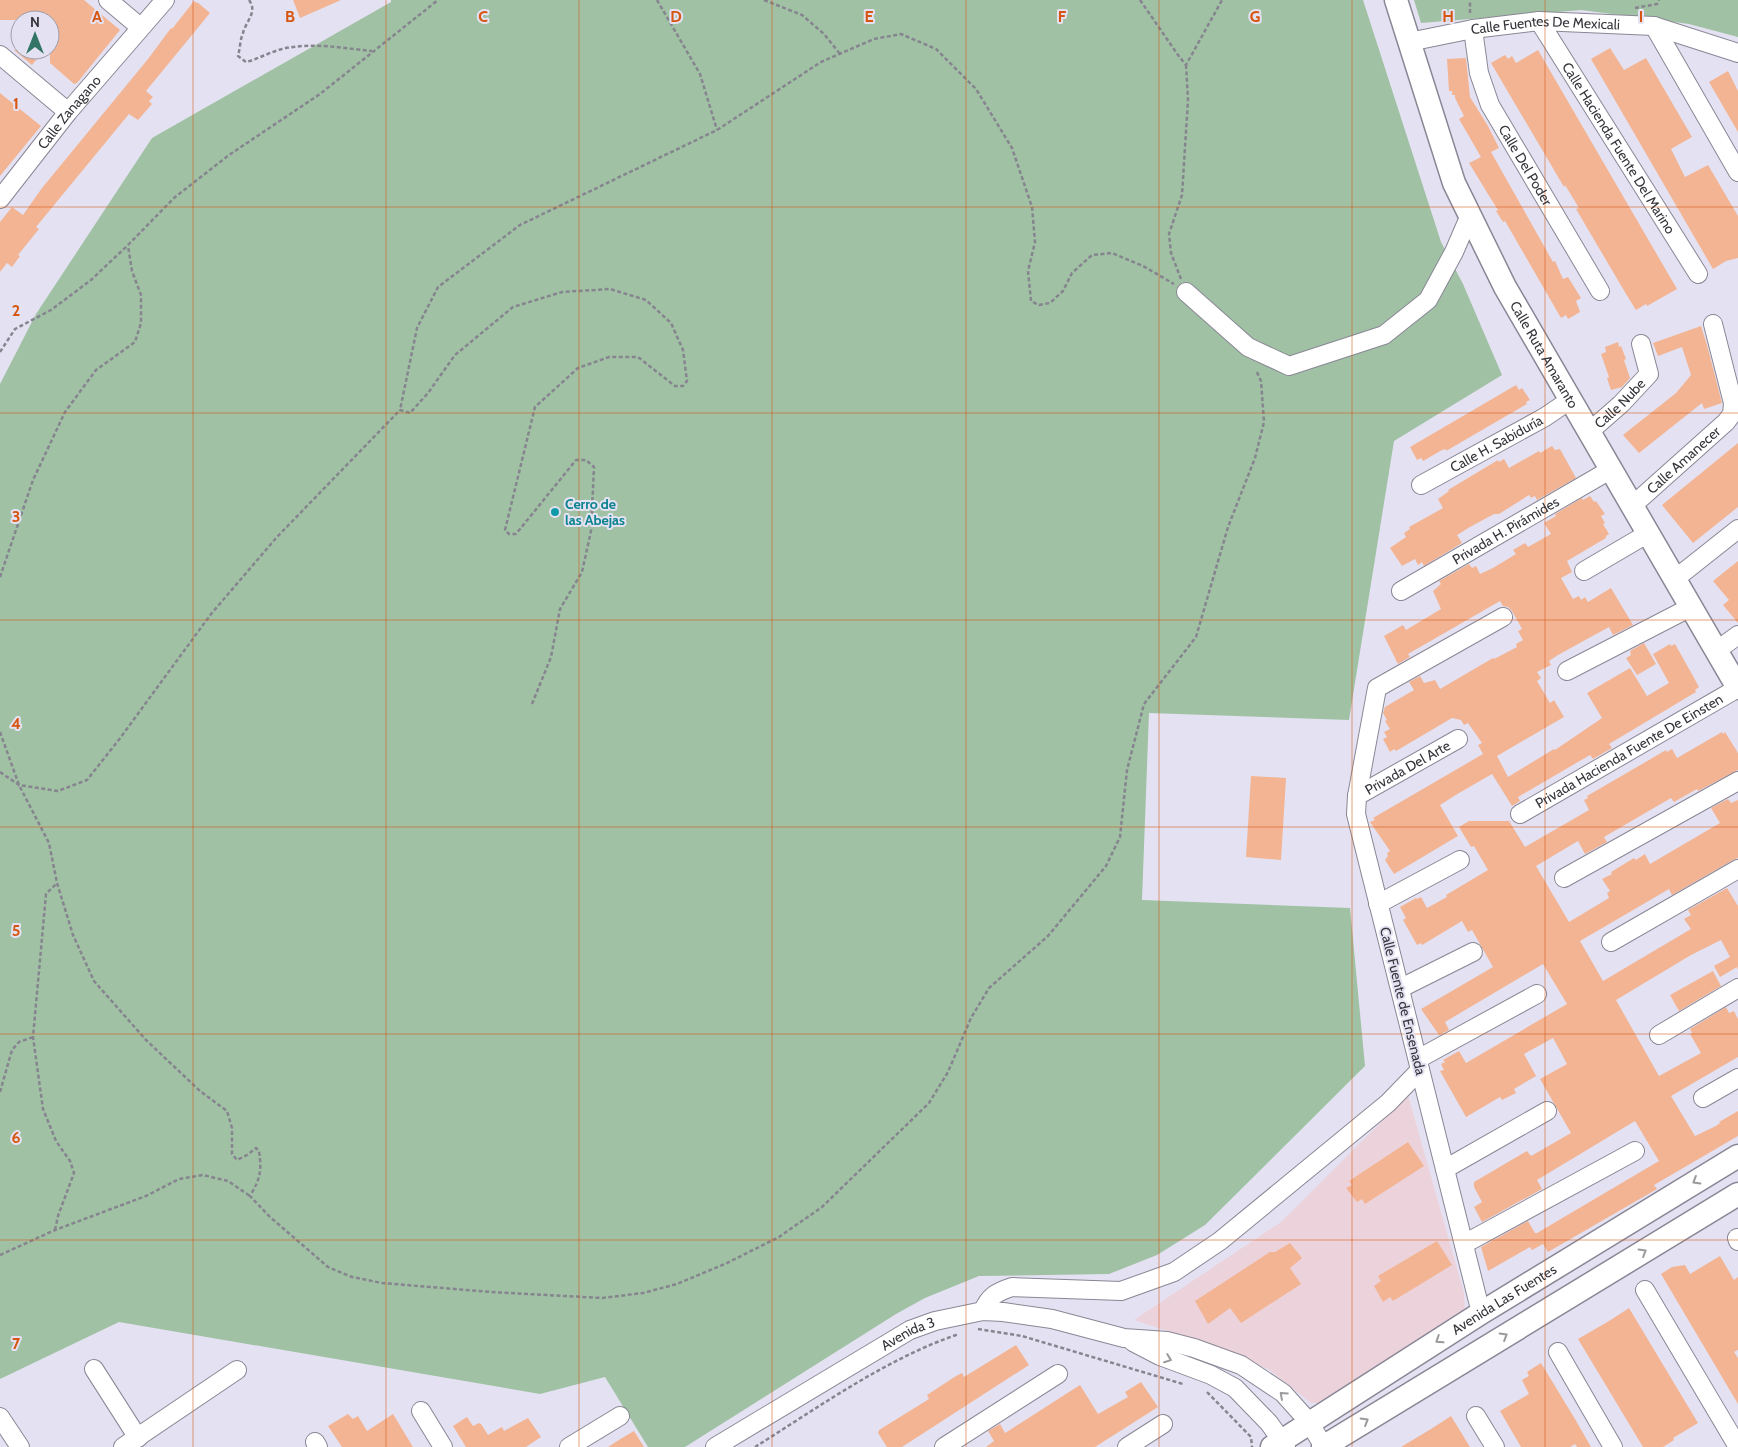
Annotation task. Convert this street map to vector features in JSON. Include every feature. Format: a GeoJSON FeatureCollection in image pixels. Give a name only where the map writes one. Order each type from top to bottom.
{"type":"FeatureCollection","features":[{"type":"Feature","properties":{"kind":"main road","name":"Calle Ruta Amaranto"},"geometry":{"type":"LineString","coordinates":[[1396,0],[1454,183],[1505,287],[1647,534],[1676,578],[1738,688]]}},
{"type":"Feature","properties":{"kind":"main road","name":"Avenida Las Fuentes"},"geometry":{"type":"LineString","coordinates":[[1280,1445],[1309,1422],[1481,1313],[1738,1156]]}},
{"type":"Feature","properties":{"kind":"main road"},"geometry":{"type":"LineString","coordinates":[[1324,1447],[1738,1194]]}},
{"type":"Feature","properties":{"kind":"street"},"geometry":{"type":"LineString","coordinates":[[108,0],[140,27]]}},
{"type":"Feature","properties":{"kind":"street","name":"Calle Zanagano"},"geometry":{"type":"LineString","coordinates":[[0,198],[68,112],[165,0]]}},
{"type":"Feature","properties":{"kind":"street","name":"Calle Fuentes De Mexicali"},"geometry":{"type":"LineString","coordinates":[[1409,42],[1473,29],[1539,21],[1654,26],[1738,53]]}},
{"type":"Feature","properties":{"kind":"street","name":"Calle Hacienda Fuente Del Marino"},"geometry":{"type":"LineString","coordinates":[[1539,21],[1698,274]]}},
{"type":"Feature","properties":{"kind":"street"},"geometry":{"type":"LineString","coordinates":[[1654,26],[1738,172]]}},
{"type":"Feature","properties":{"kind":"street","name":"Calle Del Poder"},"geometry":{"type":"LineString","coordinates":[[1473,29],[1479,73],[1490,105],[1600,291]]}},
{"type":"Feature","properties":{"kind":"street"},"geometry":{"type":"LineString","coordinates":[[0,55],[68,112]]}},
{"type":"Feature","properties":{"kind":"street"},"geometry":{"type":"LineString","coordinates":[[1186,292],[1248,347],[1289,366],[1384,335],[1428,300],[1454,252],[1470,215]]}},
{"type":"Feature","properties":{"kind":"street","name":"Calle Amanecer"},"geometry":{"type":"LineString","coordinates":[[1632,506],[1726,422],[1732,414],[1733,403],[1713,324]]}},
{"type":"Feature","properties":{"kind":"street","name":"Calle Nube"},"geometry":{"type":"LineString","coordinates":[[1589,432],[1621,404],[1649,374],[1641,344]]}},
{"type":"Feature","properties":{"kind":"street","name":"Calle H. Sabiduría"},"geometry":{"type":"LineString","coordinates":[[1421,485],[1545,417],[1570,400]]}},
{"type":"Feature","properties":{"kind":"street","name":"Privada H. Pirámides"},"geometry":{"type":"LineString","coordinates":[[1402,591],[1610,470]]}},
{"type":"Feature","properties":{"kind":"street"},"geometry":{"type":"LineString","coordinates":[[1676,578],[1738,529]]}},
{"type":"Feature","properties":{"kind":"street"},"geometry":{"type":"LineString","coordinates":[[1584,571],[1647,534]]}},
{"type":"Feature","properties":{"kind":"street"},"geometry":{"type":"LineString","coordinates":[[1567,671],[1691,607]]}},
{"type":"Feature","properties":{"kind":"street","name":"Calle Fuente de Ensenada"},"geometry":{"type":"LineString","coordinates":[[1481,1313],[1356,814],[1357,796],[1377,688],[1503,617]]}},
{"type":"Feature","properties":{"kind":"street"},"geometry":{"type":"LineString","coordinates":[[1716,651],[1738,635]]}},
{"type":"Feature","properties":{"kind":"street","name":"Privada Hacienda Fuente De Einsten"},"geometry":{"type":"LineString","coordinates":[[1520,814],[1738,688]]}},
{"type":"Feature","properties":{"kind":"street","name":"Privada Del Arte"},"geometry":{"type":"LineString","coordinates":[[1357,796],[1458,739]]}},
{"type":"Feature","properties":{"kind":"street"},"geometry":{"type":"LineString","coordinates":[[1564,878],[1738,781]]}},
{"type":"Feature","properties":{"kind":"street"},"geometry":{"type":"LineString","coordinates":[[1378,904],[1460,860]]}},
{"type":"Feature","properties":{"kind":"street"},"geometry":{"type":"LineString","coordinates":[[1611,942],[1738,870]]}},
{"type":"Feature","properties":{"kind":"street"},"geometry":{"type":"LineString","coordinates":[[1401,988],[1473,952]]}},
{"type":"Feature","properties":{"kind":"street"},"geometry":{"type":"LineString","coordinates":[[1659,1035],[1738,988]]}},
{"type":"Feature","properties":{"kind":"street"},"geometry":{"type":"LineString","coordinates":[[983,1311],[987,1301],[996,1292],[1012,1287],[1121,1291],[1174,1272],[1220,1241],[1388,1103],[1419,1065],[1537,994]]}},
{"type":"Feature","properties":{"kind":"street"},"geometry":{"type":"LineString","coordinates":[[1703,1098],[1738,1078]]}},
{"type":"Feature","properties":{"kind":"street"},"geometry":{"type":"LineString","coordinates":[[1445,1169],[1547,1111]]}},
{"type":"Feature","properties":{"kind":"street"},"geometry":{"type":"LineString","coordinates":[[1464,1244],[1635,1151]]}},
{"type":"Feature","properties":{"kind":"street"},"geometry":{"type":"LineString","coordinates":[[1645,1290],[1732,1442]]}},
{"type":"Feature","properties":{"kind":"street","name":"Avenida 3"},"geometry":{"type":"LineString","coordinates":[[715,1447],[910,1330],[935,1321],[983,1311],[1052,1319],[1124,1338],[1167,1341],[1194,1348],[1241,1365],[1283,1393],[1309,1422],[1324,1447]]}},
{"type":"Feature","properties":{"kind":"street","name":"Avenida 3"},"geometry":{"type":"LineString","coordinates":[[1124,1338],[1211,1384],[1236,1388],[1269,1423],[1280,1445]]}},
{"type":"Feature","properties":{"kind":"street"},"geometry":{"type":"LineString","coordinates":[[1558,1352],[1613,1447]]}},
{"type":"Feature","properties":{"kind":"street"},"geometry":{"type":"LineString","coordinates":[[1211,1384],[1226,1360]]}},
{"type":"Feature","properties":{"kind":"street"},"geometry":{"type":"LineString","coordinates":[[94,1369],[138,1438]]}},
{"type":"Feature","properties":{"kind":"street"},"geometry":{"type":"LineString","coordinates":[[123,1447],[237,1370]]}},
{"type":"Feature","properties":{"kind":"street"},"geometry":{"type":"LineString","coordinates":[[944,1447],[1058,1374]]}},
{"type":"Feature","properties":{"kind":"street"},"geometry":{"type":"LineString","coordinates":[[421,1412],[444,1447]]}},
{"type":"Feature","properties":{"kind":"street"},"geometry":{"type":"LineString","coordinates":[[569,1447],[620,1416]]}},
{"type":"Feature","properties":{"kind":"street"},"geometry":{"type":"LineString","coordinates":[[1476,1416],[1495,1447]]}},
{"type":"Feature","properties":{"kind":"street"},"geometry":{"type":"LineString","coordinates":[[0,1417],[20,1447]]}},
{"type":"Feature","properties":{"kind":"street"},"geometry":{"type":"LineString","coordinates":[[1126,1447],[1163,1424]]}},
{"type":"Feature","properties":{"kind":"path"},"geometry":{"type":"LineString","coordinates":[[249,0],[252,16],[242,32],[238,56],[246,62],[280,49],[299,46],[340,47],[373,51]]}},
{"type":"Feature","properties":{"kind":"path"},"geometry":{"type":"LineString","coordinates":[[0,352],[14,329],[51,310],[91,280],[174,198],[229,155],[320,94],[438,0]]}},
{"type":"Feature","properties":{"kind":"path"},"geometry":{"type":"LineString","coordinates":[[657,0],[700,74],[718,130]]}},
{"type":"Feature","properties":{"kind":"path"},"geometry":{"type":"LineString","coordinates":[[764,0],[802,15],[824,34],[840,54]]}},
{"type":"Feature","properties":{"kind":"path"},"geometry":{"type":"LineString","coordinates":[[1140,0],[1186,65],[1188,100],[1182,195],[1169,234],[1171,253],[1186,292]]}},
{"type":"Feature","properties":{"kind":"path"},"geometry":{"type":"LineString","coordinates":[[1186,65],[1222,0]]}},
{"type":"Feature","properties":{"kind":"path"},"geometry":{"type":"LineString","coordinates":[[0,772],[19,785],[58,791],[87,780],[121,737],[211,614],[277,537],[400,410],[417,328],[438,286],[520,225],[718,130],[821,62],[874,39],[901,34],[936,49],[976,89],[1012,148],[1032,207],[1036,242],[1028,271],[1031,301],[1039,305],[1050,303],[1063,291],[1072,273],[1092,255],[1112,253],[1143,266],[1186,292]]}},
{"type":"Feature","properties":{"kind":"path"},"geometry":{"type":"LineString","coordinates":[[0,576],[33,480],[65,412],[96,370],[134,342],[141,323],[141,296],[132,271],[128,245]]}},
{"type":"Feature","properties":{"kind":"path"},"geometry":{"type":"LineString","coordinates":[[400,410],[410,413],[428,393],[455,355],[513,307],[562,292],[610,289],[646,300],[671,323],[683,350],[687,382],[683,386],[675,386],[638,357],[609,357],[578,368],[535,407],[505,530],[509,534],[516,534],[576,460],[586,460],[594,467],[591,531],[582,572],[560,609],[551,656],[532,704]]}},
{"type":"Feature","properties":{"kind":"path"},"geometry":{"type":"LineString","coordinates":[[0,1255],[55,1230],[146,1196],[179,1179],[203,1175],[228,1181],[250,1196],[270,1217],[328,1267],[352,1277],[402,1285],[602,1298],[644,1293],[677,1284],[725,1264],[779,1238],[822,1207],[929,1103],[948,1072],[971,1018],[989,988],[1048,936],[1106,866],[1120,838],[1127,770],[1144,704],[1196,637],[1228,526],[1255,458],[1264,422],[1261,381],[1248,347]]}},
{"type":"Feature","properties":{"kind":"path"},"geometry":{"type":"LineString","coordinates":[[0,732],[19,785],[49,843],[57,883],[73,935],[94,981],[146,1040],[200,1091],[227,1111],[232,1128],[232,1154],[237,1160],[256,1148],[260,1151],[260,1180],[250,1196]]}},
{"type":"Feature","properties":{"kind":"path"},"geometry":{"type":"LineString","coordinates":[[55,1230],[58,1216],[74,1173],[70,1161],[56,1141],[43,1109],[33,1037],[46,894],[57,883]]}},
{"type":"Feature","properties":{"kind":"path"},"geometry":{"type":"LineString","coordinates":[[0,1092],[12,1050],[19,1042],[33,1037]]}},
{"type":"Feature","properties":{"kind":"path"},"geometry":{"type":"LineString","coordinates":[[975,1329],[1022,1336],[1186,1385]]}},
{"type":"Feature","properties":{"kind":"path"},"geometry":{"type":"LineString","coordinates":[[755,1447],[842,1392],[928,1344],[966,1332]]}},
{"type":"Feature","properties":{"kind":"path"},"geometry":{"type":"LineString","coordinates":[[1211,1384],[1251,1437],[1252,1447]]}},
{"type":"Feature","properties":{"kind":"shaded area"},"geometry":{"type":"Polygon","coordinates":[[[1408,1095],[1464,1293],[1465,1311],[1460,1318],[1319,1403],[1311,1403],[1268,1369],[1225,1350],[1134,1320],[1281,1222],[1408,1095]]]}},
{"type":"Feature","properties":{"kind":"green space"},"geometry":{"type":"Polygon","coordinates":[[[391,0],[1363,0],[1441,242],[1463,284],[1502,375],[1394,441],[1349,720],[1149,713],[1142,900],[1350,908],[1365,1066],[1205,1225],[1157,1255],[1109,1274],[979,1276],[925,1298],[896,1314],[685,1447],[648,1447],[605,1377],[540,1394],[119,1322],[0,1379],[0,384],[36,314],[152,138],[391,2],[391,0]]]}},
{"type":"Feature","properties":{"kind":"green space"},"geometry":{"type":"Polygon","coordinates":[[[1414,0],[1738,0],[1738,37],[1689,24],[1581,10],[1421,23],[1414,0]]]}},
{"type":"Feature","properties":{"kind":"building"},"geometry":{"type":"Polygon","coordinates":[[[0,0],[84,0],[120,30],[77,83],[74,84],[50,63],[50,60],[60,60],[60,10],[10,10],[10,20],[0,20],[0,0]]]}},
{"type":"Feature","properties":{"kind":"building"},"geometry":{"type":"Polygon","coordinates":[[[293,0],[341,0],[300,18],[293,0]]]}},
{"type":"Feature","properties":{"kind":"building"},"geometry":{"type":"Polygon","coordinates":[[[194,1],[210,13],[146,91],[153,97],[149,101],[152,104],[138,120],[129,114],[36,227],[39,229],[18,255],[20,256],[12,267],[7,263],[0,272],[0,222],[12,207],[23,215],[42,188],[194,1]]]}},
{"type":"Feature","properties":{"kind":"building"},"geometry":{"type":"Polygon","coordinates":[[[1610,48],[1624,70],[1646,58],[1692,137],[1671,149],[1685,177],[1708,165],[1738,216],[1738,258],[1726,261],[1713,269],[1591,59],[1610,48]]]}},
{"type":"Feature","properties":{"kind":"building"},"geometry":{"type":"Polygon","coordinates":[[[1538,50],[1677,289],[1647,306],[1646,304],[1636,310],[1576,209],[1579,208],[1565,185],[1564,187],[1491,63],[1505,55],[1508,59],[1512,56],[1516,63],[1538,50]]]}},
{"type":"Feature","properties":{"kind":"building"},"geometry":{"type":"Polygon","coordinates":[[[1466,58],[1470,97],[1499,148],[1491,152],[1553,262],[1555,261],[1563,279],[1568,277],[1581,298],[1576,301],[1580,312],[1568,319],[1566,315],[1561,318],[1469,163],[1481,157],[1459,119],[1464,116],[1455,95],[1452,95],[1452,91],[1449,91],[1447,59],[1466,58]]]}},
{"type":"Feature","properties":{"kind":"building"},"geometry":{"type":"Polygon","coordinates":[[[26,60],[36,60],[32,65],[26,60]]]}},
{"type":"Feature","properties":{"kind":"building"},"geometry":{"type":"Polygon","coordinates":[[[1728,71],[1738,91],[1738,132],[1709,82],[1728,71]]]}},
{"type":"Feature","properties":{"kind":"building"},"geometry":{"type":"Polygon","coordinates":[[[0,93],[41,126],[0,176],[0,93]]]}},
{"type":"Feature","properties":{"kind":"building"},"geometry":{"type":"Polygon","coordinates":[[[1701,326],[1722,403],[1704,409],[1702,403],[1639,453],[1623,435],[1676,393],[1691,375],[1682,347],[1658,356],[1653,343],[1701,326]]]}},
{"type":"Feature","properties":{"kind":"building"},"geometry":{"type":"Polygon","coordinates":[[[1618,342],[1626,359],[1624,360],[1630,378],[1622,387],[1611,390],[1607,378],[1609,377],[1601,354],[1606,352],[1605,347],[1618,342]]]}},
{"type":"Feature","properties":{"kind":"building"},"geometry":{"type":"Polygon","coordinates":[[[1516,385],[1519,390],[1522,388],[1530,400],[1526,402],[1527,404],[1446,451],[1446,449],[1442,450],[1423,461],[1421,458],[1417,460],[1410,447],[1516,385]]]}},
{"type":"Feature","properties":{"kind":"building"},"geometry":{"type":"Polygon","coordinates":[[[1738,443],[1738,507],[1693,543],[1662,505],[1738,443]]]}},
{"type":"Feature","properties":{"kind":"building"},"geometry":{"type":"Polygon","coordinates":[[[1552,446],[1555,450],[1560,449],[1576,478],[1537,500],[1535,496],[1531,498],[1529,495],[1499,514],[1494,514],[1470,527],[1457,535],[1462,543],[1424,566],[1422,562],[1418,565],[1415,559],[1402,566],[1390,548],[1406,537],[1404,533],[1410,529],[1409,527],[1443,508],[1438,499],[1448,490],[1498,460],[1499,462],[1504,459],[1509,468],[1552,446]]]}},
{"type":"Feature","properties":{"kind":"building"},"geometry":{"type":"Polygon","coordinates":[[[1590,496],[1605,514],[1601,516],[1609,534],[1606,538],[1567,561],[1572,572],[1561,578],[1573,599],[1579,596],[1581,600],[1585,597],[1588,602],[1611,588],[1633,625],[1613,635],[1609,627],[1558,655],[1549,661],[1551,665],[1537,672],[1541,678],[1537,681],[1550,703],[1554,700],[1564,717],[1497,756],[1508,777],[1555,750],[1602,718],[1587,693],[1630,668],[1647,696],[1669,683],[1653,654],[1670,644],[1671,646],[1675,644],[1699,687],[1695,690],[1696,692],[1609,744],[1612,748],[1593,759],[1590,755],[1518,797],[1520,801],[1512,806],[1492,774],[1459,793],[1440,805],[1458,836],[1394,874],[1385,860],[1388,856],[1387,853],[1390,851],[1370,822],[1375,820],[1373,818],[1483,754],[1478,745],[1482,743],[1468,723],[1464,725],[1461,720],[1452,718],[1396,751],[1394,749],[1390,752],[1383,739],[1387,737],[1384,732],[1390,729],[1383,713],[1385,707],[1414,690],[1409,682],[1420,676],[1424,683],[1435,680],[1440,689],[1493,658],[1517,647],[1516,644],[1523,640],[1518,631],[1522,629],[1512,611],[1508,607],[1503,606],[1500,601],[1408,654],[1410,657],[1398,664],[1384,636],[1403,625],[1406,630],[1441,609],[1433,591],[1441,584],[1439,581],[1469,564],[1472,568],[1476,566],[1480,574],[1493,568],[1516,554],[1513,550],[1525,543],[1528,547],[1551,534],[1544,523],[1582,498],[1583,500],[1590,496]]]}},
{"type":"Feature","properties":{"kind":"building"},"geometry":{"type":"Polygon","coordinates":[[[1738,561],[1738,623],[1723,605],[1729,600],[1713,581],[1738,561]]]}},
{"type":"Feature","properties":{"kind":"building"},"geometry":{"type":"Polygon","coordinates":[[[1644,643],[1656,664],[1637,675],[1626,658],[1631,655],[1630,651],[1644,643]]]}},
{"type":"Feature","properties":{"kind":"building"},"geometry":{"type":"Polygon","coordinates":[[[1722,732],[1723,734],[1725,732],[1738,753],[1738,770],[1674,802],[1671,798],[1604,837],[1607,842],[1585,854],[1578,841],[1536,866],[1569,922],[1609,898],[1607,893],[1610,891],[1602,879],[1612,874],[1611,872],[1634,858],[1636,860],[1645,854],[1650,864],[1720,823],[1711,808],[1728,799],[1731,803],[1738,800],[1738,858],[1672,895],[1669,889],[1580,941],[1603,981],[1691,929],[1684,919],[1691,915],[1688,910],[1727,888],[1738,906],[1738,970],[1737,967],[1720,977],[1714,966],[1730,957],[1721,940],[1691,955],[1616,1000],[1659,1076],[1701,1053],[1690,1034],[1692,1033],[1690,1029],[1726,1007],[1729,1013],[1734,1011],[1738,1019],[1738,1057],[1671,1096],[1695,1136],[1716,1126],[1719,1122],[1738,1111],[1738,1136],[1654,1185],[1657,1189],[1548,1252],[1543,1244],[1532,1250],[1530,1247],[1488,1271],[1481,1247],[1528,1221],[1535,1233],[1537,1233],[1659,1161],[1635,1121],[1537,1180],[1542,1189],[1482,1222],[1474,1207],[1482,1202],[1474,1187],[1474,1182],[1527,1151],[1531,1156],[1571,1133],[1540,1079],[1567,1064],[1553,1038],[1524,1054],[1536,1076],[1514,1089],[1516,1093],[1502,1100],[1500,1097],[1466,1117],[1440,1071],[1444,1070],[1441,1064],[1445,1062],[1443,1060],[1459,1051],[1466,1063],[1567,1004],[1543,964],[1445,1022],[1449,1030],[1439,1035],[1421,1009],[1493,967],[1472,930],[1468,932],[1462,921],[1422,945],[1421,943],[1417,945],[1403,920],[1406,918],[1400,907],[1421,897],[1427,908],[1488,870],[1474,846],[1471,847],[1459,827],[1469,821],[1509,821],[1525,847],[1589,810],[1584,800],[1588,798],[1587,796],[1666,750],[1667,752],[1672,749],[1677,758],[1722,732]]]}},
{"type":"Feature","properties":{"kind":"building"},"geometry":{"type":"Polygon","coordinates":[[[1251,776],[1286,778],[1281,860],[1246,857],[1251,776]]]}},
{"type":"Feature","properties":{"kind":"building"},"geometry":{"type":"Polygon","coordinates":[[[1713,971],[1721,986],[1679,1011],[1670,995],[1713,971]]]}},
{"type":"Feature","properties":{"kind":"building"},"geometry":{"type":"Polygon","coordinates":[[[1408,1142],[1424,1166],[1365,1204],[1362,1199],[1357,1202],[1346,1188],[1352,1185],[1349,1181],[1408,1142]]]}},
{"type":"Feature","properties":{"kind":"building"},"geometry":{"type":"Polygon","coordinates":[[[1437,1241],[1452,1265],[1393,1301],[1390,1297],[1383,1302],[1374,1286],[1381,1281],[1378,1276],[1437,1241]]]}},
{"type":"Feature","properties":{"kind":"building"},"geometry":{"type":"Polygon","coordinates":[[[1290,1243],[1302,1258],[1290,1268],[1301,1284],[1241,1323],[1230,1308],[1208,1324],[1195,1301],[1270,1252],[1275,1252],[1290,1243]]]}},
{"type":"Feature","properties":{"kind":"building"},"geometry":{"type":"Polygon","coordinates":[[[1720,1256],[1734,1280],[1738,1277],[1738,1350],[1734,1352],[1738,1358],[1738,1404],[1661,1274],[1672,1267],[1685,1265],[1690,1274],[1720,1256]]]}},
{"type":"Feature","properties":{"kind":"building"},"geometry":{"type":"Polygon","coordinates":[[[1629,1308],[1698,1423],[1673,1438],[1674,1440],[1663,1447],[1643,1447],[1578,1339],[1629,1308]]]}},
{"type":"Feature","properties":{"kind":"building"},"geometry":{"type":"Polygon","coordinates":[[[1016,1345],[1029,1365],[902,1447],[887,1447],[878,1433],[879,1430],[929,1399],[927,1395],[956,1376],[962,1373],[964,1377],[1016,1345]]]}},
{"type":"Feature","properties":{"kind":"building"},"geometry":{"type":"Polygon","coordinates":[[[1541,1363],[1591,1447],[1577,1447],[1575,1444],[1570,1447],[1521,1447],[1500,1411],[1529,1394],[1522,1380],[1529,1376],[1527,1372],[1541,1363]]]}},
{"type":"Feature","properties":{"kind":"building"},"geometry":{"type":"Polygon","coordinates":[[[1141,1382],[1158,1407],[1095,1447],[986,1447],[994,1441],[988,1431],[1000,1424],[1005,1433],[1080,1385],[1098,1414],[1128,1397],[1125,1392],[1141,1382]]]}},
{"type":"Feature","properties":{"kind":"building"},"geometry":{"type":"Polygon","coordinates":[[[348,1414],[353,1419],[358,1416],[367,1431],[393,1414],[413,1447],[342,1447],[328,1426],[348,1414]]]}},
{"type":"Feature","properties":{"kind":"building"},"geometry":{"type":"Polygon","coordinates":[[[1451,1416],[1470,1447],[1401,1447],[1431,1429],[1451,1416]]]}},
{"type":"Feature","properties":{"kind":"building"},"geometry":{"type":"Polygon","coordinates":[[[467,1417],[473,1426],[481,1424],[488,1435],[502,1427],[504,1431],[528,1418],[541,1437],[526,1447],[466,1447],[453,1426],[467,1417]]]}},
{"type":"Feature","properties":{"kind":"building"},"geometry":{"type":"Polygon","coordinates":[[[634,1431],[644,1447],[608,1447],[622,1438],[634,1431]]]}},
{"type":"Feature","properties":{"kind":"place","name":"Cerro de las Abejas"},"geometry":{"type":"Point","coordinates":[555,512]}}]}
